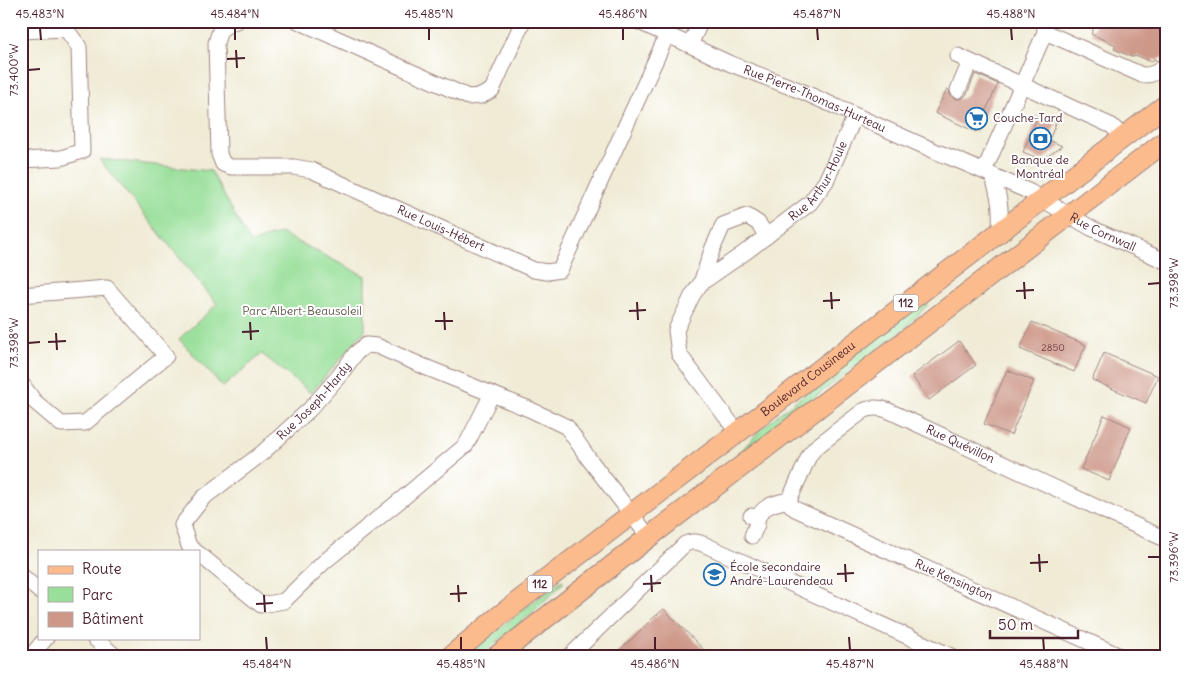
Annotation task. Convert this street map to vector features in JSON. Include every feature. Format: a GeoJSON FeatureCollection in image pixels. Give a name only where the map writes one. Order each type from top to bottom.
{"type":"FeatureCollection","features":[{"type":"Feature","properties":{"kind":"main road","name":"Boulevard Cousineau"},"geometry":{"type":"LineString","coordinates":[[451,656],[498,617],[631,514],[1167,104]]}},
{"type":"Feature","properties":{"kind":"main road","name":"112"},"geometry":{"type":"LineString","coordinates":[[497,656],[649,537],[1167,140]]}},
{"type":"Feature","properties":{"kind":"street","name":"Rue Louis-Hébert"},"geometry":{"type":"LineString","coordinates":[[237,21],[220,30],[216,43],[219,154],[223,164],[231,167],[294,167],[311,170],[534,270],[547,272],[560,270],[667,35]]}},
{"type":"Feature","properties":{"kind":"street"},"geometry":{"type":"LineString","coordinates":[[298,21],[468,97],[481,96],[492,90],[524,21]]}},
{"type":"Feature","properties":{"kind":"street","name":"Rue Pierre-Thomas-Hurteau"},"geometry":{"type":"LineString","coordinates":[[637,21],[732,64],[801,91],[936,152],[988,173],[1042,199]]}},
{"type":"Feature","properties":{"kind":"street"},"geometry":{"type":"LineString","coordinates":[[690,45],[701,21]]}},
{"type":"Feature","properties":{"kind":"street"},"geometry":{"type":"LineString","coordinates":[[1000,231],[1000,201],[988,173],[1048,25],[1142,75],[1154,74],[1167,65]]}},
{"type":"Feature","properties":{"kind":"street"},"geometry":{"type":"LineString","coordinates":[[21,31],[66,29],[78,47],[82,151],[61,158],[21,160]]}},
{"type":"Feature","properties":{"kind":"street"},"geometry":{"type":"LineString","coordinates":[[958,90],[964,59],[1112,126],[1123,137]]}},
{"type":"Feature","properties":{"kind":"street","name":"Rue Arthur-Houle"},"geometry":{"type":"LineString","coordinates":[[701,283],[810,203],[826,180],[855,116]]}},
{"type":"Feature","properties":{"kind":"street","name":"Rue Cornwall"},"geometry":{"type":"LineString","coordinates":[[1042,199],[1091,228],[1167,262]]}},
{"type":"Feature","properties":{"kind":"street","name":"Rue Arthur-Houle"},"geometry":{"type":"LineString","coordinates":[[738,433],[678,354],[676,330],[692,296],[701,283],[723,225],[747,216],[758,223],[767,236]]}},
{"type":"Feature","properties":{"kind":"street"},"geometry":{"type":"LineString","coordinates":[[21,295],[108,288],[166,356],[85,423],[61,424],[34,401],[21,383]]}},
{"type":"Feature","properties":{"kind":"street","name":"Rue Joseph-Hardy"},"geometry":{"type":"LineString","coordinates":[[194,550],[189,546],[182,525],[202,498],[261,454],[310,409],[356,353],[366,345],[377,346],[529,409],[567,427],[649,537]]}},
{"type":"Feature","properties":{"kind":"street"},"geometry":{"type":"LineString","coordinates":[[200,555],[261,605],[284,601],[324,562],[466,445],[492,394]]}},
{"type":"Feature","properties":{"kind":"street","name":"Rue Quévillon"},"geometry":{"type":"LineString","coordinates":[[789,501],[804,463],[812,451],[863,411],[870,408],[879,408],[1167,540]]}},
{"type":"Feature","properties":{"kind":"street"},"geometry":{"type":"LineString","coordinates":[[752,536],[757,524],[754,518],[762,510],[777,502],[789,501]]}},
{"type":"Feature","properties":{"kind":"street","name":"Rue Kensington"},"geometry":{"type":"LineString","coordinates":[[789,501],[795,509],[1120,656]]}},
{"type":"Feature","properties":{"kind":"street"},"geometry":{"type":"LineString","coordinates":[[570,656],[690,542],[703,544],[951,656]]}},
{"type":"Feature","properties":{"kind":"street"},"geometry":{"type":"LineString","coordinates":[[21,575],[38,590]]}},
{"type":"Feature","properties":{"kind":"street"},"geometry":{"type":"LineString","coordinates":[[32,656],[44,640]]}},
{"type":"Feature","properties":{"kind":"street"},"geometry":{"type":"LineString","coordinates":[[96,640],[115,656]]}},
{"type":"Feature","properties":{"kind":"green space","name":"Parc Albert-Beausoleil"},"geometry":{"type":"Polygon","coordinates":[[[99,159],[211,171],[250,243],[280,233],[365,276],[365,330],[311,393],[262,354],[223,387],[179,339],[217,304],[99,159]]]}},
{"type":"Feature","properties":{"kind":"green space"},"geometry":{"type":"Polygon","coordinates":[[[924,301],[928,305],[905,328],[743,453],[741,451],[762,428],[780,413],[924,301]]]}},
{"type":"Feature","properties":{"kind":"green space"},"geometry":{"type":"Polygon","coordinates":[[[562,580],[564,582],[531,614],[480,656],[466,656],[502,626],[562,580]]]}},
{"type":"Feature","properties":{"kind":"building"},"geometry":{"type":"Polygon","coordinates":[[[1097,21],[1167,21],[1167,50],[1163,57],[1157,61],[1154,59],[1152,62],[1138,56],[1132,57],[1114,49],[1116,45],[1091,34],[1097,21]]]}},
{"type":"Feature","properties":{"kind":"building"},"geometry":{"type":"Polygon","coordinates":[[[975,74],[998,84],[976,132],[935,113],[947,89],[954,98],[963,98],[967,94],[975,74]]]}},
{"type":"Feature","properties":{"kind":"building"},"geometry":{"type":"Polygon","coordinates":[[[1038,115],[1056,123],[1049,140],[1062,146],[1042,160],[1023,152],[1038,115]]]}},
{"type":"Feature","properties":{"kind":"building"},"geometry":{"type":"Polygon","coordinates":[[[1032,322],[1086,345],[1074,372],[1020,349],[1032,322]]]}},
{"type":"Feature","properties":{"kind":"building"},"geometry":{"type":"Polygon","coordinates":[[[959,341],[976,365],[929,400],[912,376],[959,341]]]}},
{"type":"Feature","properties":{"kind":"building"},"geometry":{"type":"Polygon","coordinates":[[[1104,353],[1158,376],[1146,403],[1092,380],[1104,353]]]}},
{"type":"Feature","properties":{"kind":"building"},"geometry":{"type":"Polygon","coordinates":[[[1007,370],[1034,381],[1011,435],[984,424],[1007,370]]]}},
{"type":"Feature","properties":{"kind":"building"},"geometry":{"type":"Polygon","coordinates":[[[1104,415],[1131,427],[1109,481],[1081,469],[1104,415]]]}},
{"type":"Feature","properties":{"kind":"building"},"geometry":{"type":"Polygon","coordinates":[[[664,609],[710,656],[614,656],[652,619],[664,609]]]}},
{"type":"Feature","properties":{"kind":"place","name":"Couche-Tard"},"geometry":{"type":"Point","coordinates":[977,118]}},
{"type":"Feature","properties":{"kind":"place","name":"Banque de Montréal"},"geometry":{"type":"Point","coordinates":[1040,139]}},
{"type":"Feature","properties":{"kind":"place","name":"École secondaire André-Laurendeau"},"geometry":{"type":"Point","coordinates":[714,574]}}]}
